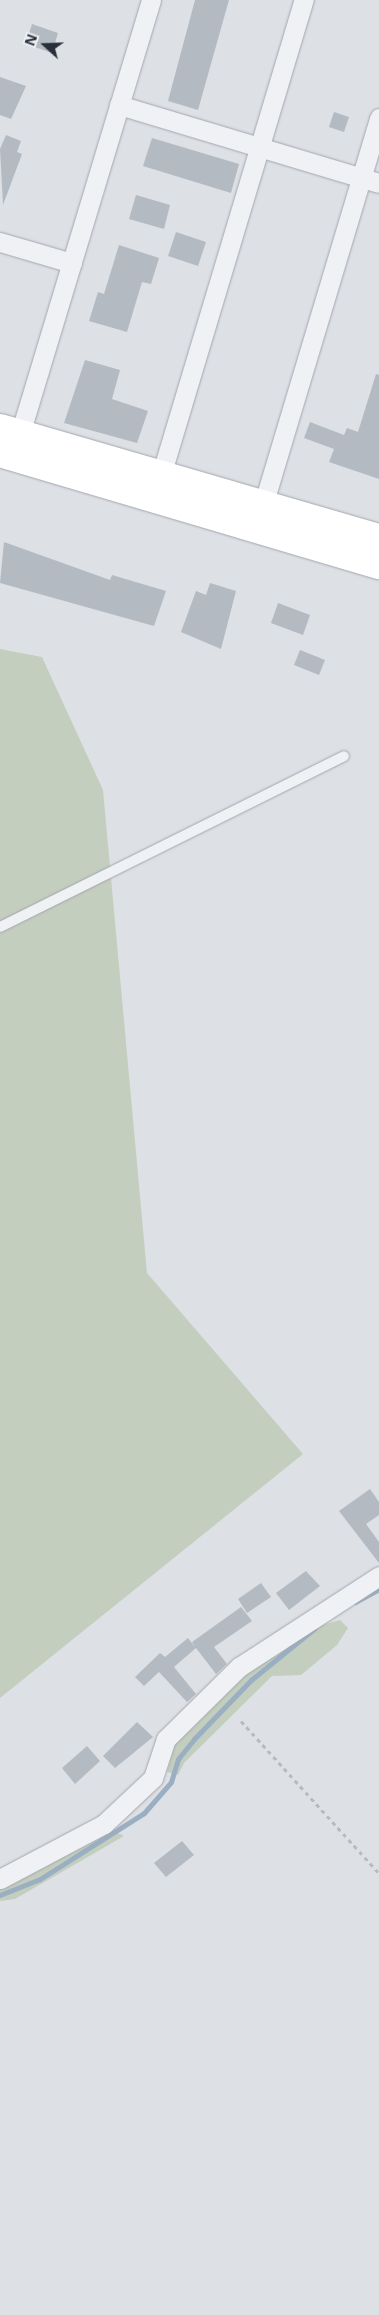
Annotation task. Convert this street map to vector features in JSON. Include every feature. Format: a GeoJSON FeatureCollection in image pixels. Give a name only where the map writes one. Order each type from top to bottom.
{"type":"FeatureCollection","features":[{"type":"Feature","properties":{"kind":"main road"},"geometry":{"type":"LineString","coordinates":[[10,431],[162,472],[379,538]]}},
{"type":"Feature","properties":{"kind":"main road"},"geometry":{"type":"LineString","coordinates":[[0,453],[379,566]]}},
{"type":"Feature","properties":{"kind":"street"},"geometry":{"type":"LineString","coordinates":[[10,431],[72,263],[151,0]]}},
{"type":"Feature","properties":{"kind":"street"},"geometry":{"type":"LineString","coordinates":[[162,472],[304,0]]}},
{"type":"Feature","properties":{"kind":"street"},"geometry":{"type":"LineString","coordinates":[[119,105],[370,180]]}},
{"type":"Feature","properties":{"kind":"street"},"geometry":{"type":"LineString","coordinates":[[264,502],[370,180],[379,118]]}},
{"type":"Feature","properties":{"kind":"street"},"geometry":{"type":"LineString","coordinates":[[0,242],[72,263]]}},
{"type":"Feature","properties":{"kind":"street"},"geometry":{"type":"LineString","coordinates":[[0,1879],[104,1824],[153,1778],[166,1739],[239,1667],[379,1576]]}},
{"type":"Feature","properties":{"kind":"lane"},"geometry":{"type":"LineString","coordinates":[[0,927],[344,756]]}},
{"type":"Feature","properties":{"kind":"path"},"geometry":{"type":"LineString","coordinates":[[242,1722],[379,1873]]}},
{"type":"Feature","properties":{"kind":"green space"},"geometry":{"type":"Polygon","coordinates":[[[0,649],[42,657],[103,790],[147,1273],[303,1454],[0,1698],[0,649]]]}},
{"type":"Feature","properties":{"kind":"green space"},"geometry":{"type":"Polygon","coordinates":[[[340,1620],[348,1628],[337,1645],[301,1675],[272,1676],[184,1763],[178,1775],[167,1772],[176,1738],[258,1661],[303,1631],[340,1620]]]}},
{"type":"Feature","properties":{"kind":"green space"},"geometry":{"type":"Polygon","coordinates":[[[114,1831],[124,1836],[15,1899],[0,1901],[0,1887],[114,1831]]]}},
{"type":"Feature","properties":{"kind":"building"},"geometry":{"type":"Polygon","coordinates":[[[195,0],[229,0],[198,110],[168,101],[195,0]]]}},
{"type":"Feature","properties":{"kind":"building"},"geometry":{"type":"Polygon","coordinates":[[[32,24],[58,33],[52,53],[26,44],[32,24]]]}},
{"type":"Feature","properties":{"kind":"building"},"geometry":{"type":"Polygon","coordinates":[[[0,77],[26,86],[11,119],[0,115],[0,77]]]}},
{"type":"Feature","properties":{"kind":"building"},"geometry":{"type":"Polygon","coordinates":[[[334,112],[349,117],[344,132],[329,127],[334,112]]]}},
{"type":"Feature","properties":{"kind":"building"},"geometry":{"type":"Polygon","coordinates":[[[6,135],[21,141],[17,152],[22,154],[3,205],[0,149],[6,135]]]}},
{"type":"Feature","properties":{"kind":"building"},"geometry":{"type":"Polygon","coordinates":[[[152,138],[239,164],[231,193],[143,166],[152,138]]]}},
{"type":"Feature","properties":{"kind":"building"},"geometry":{"type":"Polygon","coordinates":[[[136,195],[170,205],[164,229],[129,219],[136,195]]]}},
{"type":"Feature","properties":{"kind":"building"},"geometry":{"type":"Polygon","coordinates":[[[176,232],[206,242],[198,266],[168,256],[176,232]]]}},
{"type":"Feature","properties":{"kind":"building"},"geometry":{"type":"Polygon","coordinates":[[[119,245],[159,258],[151,284],[142,282],[127,332],[89,321],[98,292],[104,294],[119,245]]]}},
{"type":"Feature","properties":{"kind":"building"},"geometry":{"type":"Polygon","coordinates":[[[85,360],[120,370],[112,399],[148,411],[137,443],[64,423],[85,360]]]}},
{"type":"Feature","properties":{"kind":"building"},"geometry":{"type":"Polygon","coordinates":[[[376,374],[379,375],[379,479],[329,462],[334,449],[304,438],[310,422],[344,435],[347,428],[358,432],[376,374]]]}},
{"type":"Feature","properties":{"kind":"building"},"geometry":{"type":"Polygon","coordinates":[[[4,542],[110,580],[112,575],[166,591],[154,626],[0,583],[4,542]]]}},
{"type":"Feature","properties":{"kind":"building"},"geometry":{"type":"Polygon","coordinates":[[[210,583],[236,591],[221,649],[181,632],[196,591],[206,595],[210,583]]]}},
{"type":"Feature","properties":{"kind":"building"},"geometry":{"type":"Polygon","coordinates":[[[278,603],[310,615],[303,635],[271,623],[278,603]]]}},
{"type":"Feature","properties":{"kind":"building"},"geometry":{"type":"Polygon","coordinates":[[[300,650],[325,660],[319,675],[294,665],[300,650]]]}},
{"type":"Feature","properties":{"kind":"building"},"geometry":{"type":"Polygon","coordinates":[[[370,1489],[379,1502],[379,1515],[366,1524],[379,1542],[379,1563],[339,1511],[370,1489]]]}},
{"type":"Feature","properties":{"kind":"building"},"geometry":{"type":"Polygon","coordinates":[[[306,1571],[320,1586],[289,1610],[276,1593],[306,1571]]]}},
{"type":"Feature","properties":{"kind":"building"},"geometry":{"type":"Polygon","coordinates":[[[261,1583],[271,1597],[247,1613],[238,1599],[261,1583]]]}},
{"type":"Feature","properties":{"kind":"building"},"geometry":{"type":"Polygon","coordinates":[[[241,1607],[252,1621],[214,1647],[227,1664],[216,1674],[196,1648],[174,1667],[196,1694],[187,1702],[159,1672],[144,1686],[135,1677],[160,1653],[165,1657],[188,1638],[195,1647],[192,1642],[241,1607]]]}},
{"type":"Feature","properties":{"kind":"building"},"geometry":{"type":"Polygon","coordinates":[[[137,1722],[153,1737],[115,1768],[103,1756],[137,1722]]]}},
{"type":"Feature","properties":{"kind":"building"},"geometry":{"type":"Polygon","coordinates":[[[87,1746],[100,1761],[75,1784],[62,1768],[87,1746]]]}},
{"type":"Feature","properties":{"kind":"building"},"geometry":{"type":"Polygon","coordinates":[[[182,1841],[194,1855],[166,1877],[154,1863],[182,1841]]]}},
{"type":"Feature","properties":{"kind":"waterway"},"geometry":{"type":"LineString","coordinates":[[355,1602],[379,1589]]}},
{"type":"Feature","properties":{"kind":"waterway"},"geometry":{"type":"LineString","coordinates":[[0,1895],[40,1879],[144,1813],[171,1782],[178,1759],[194,1739],[251,1680],[315,1628]]}}]}
